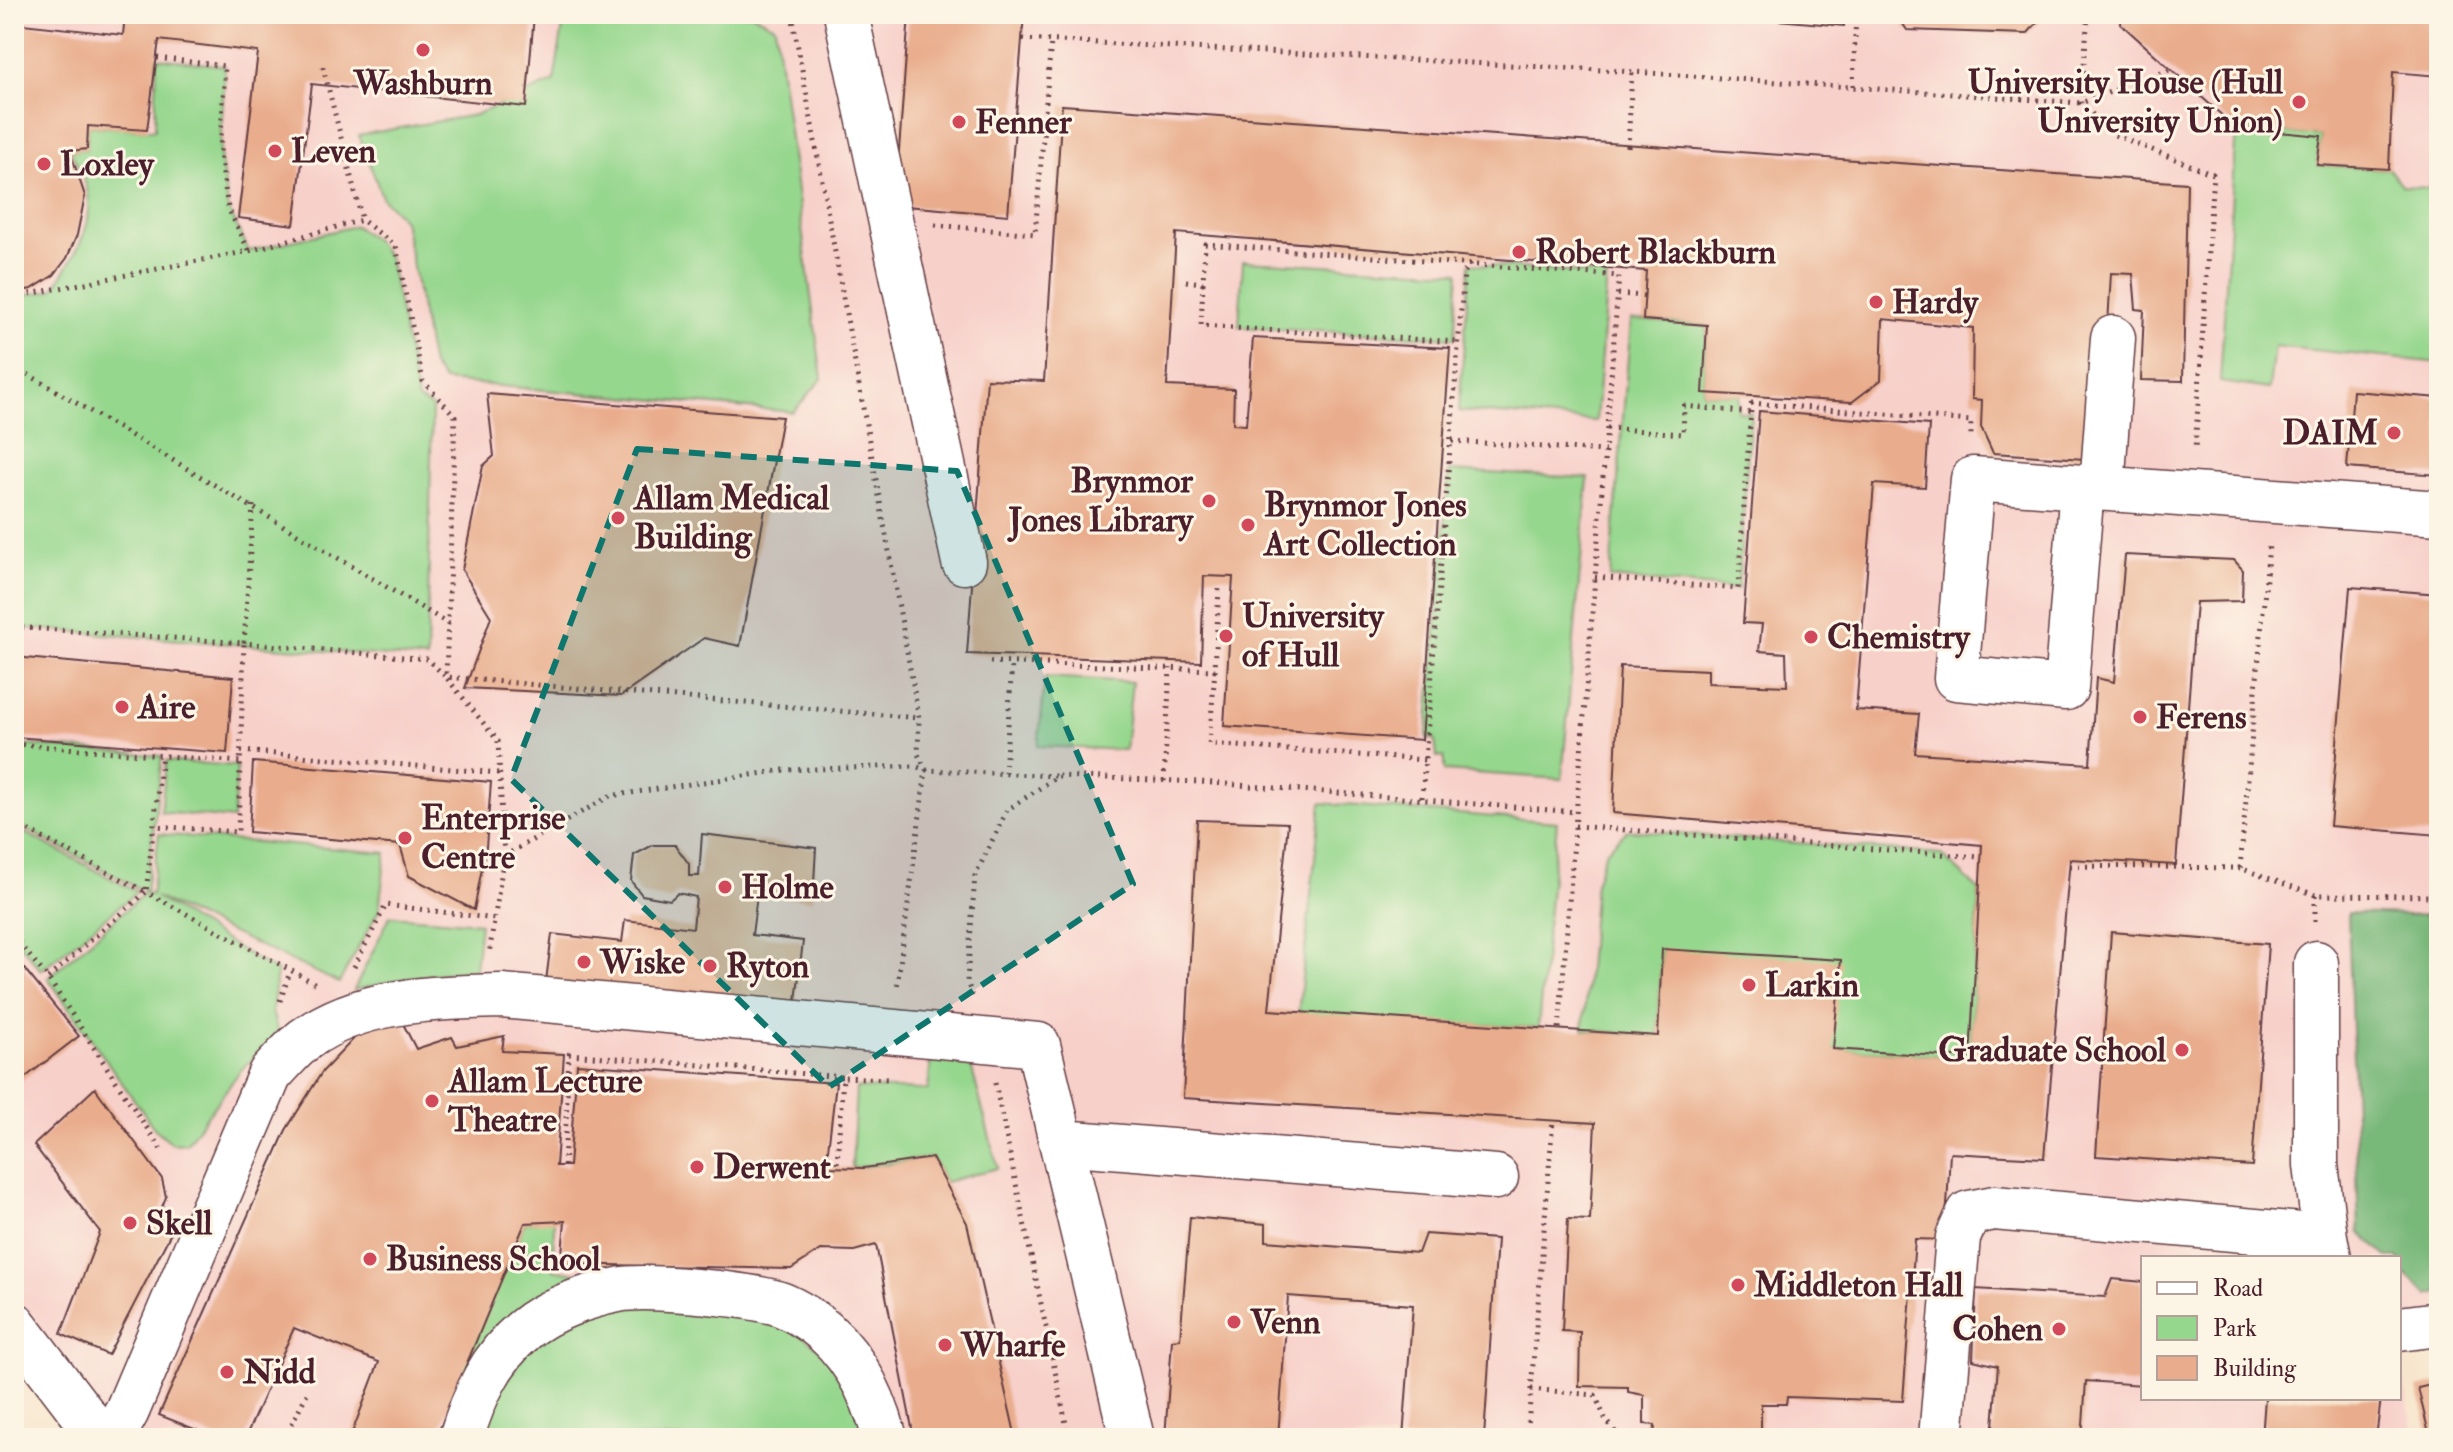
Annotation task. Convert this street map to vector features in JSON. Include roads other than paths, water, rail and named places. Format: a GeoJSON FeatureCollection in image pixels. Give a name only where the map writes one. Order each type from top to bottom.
{"type":"FeatureCollection","features":[{"type":"Feature","properties":{"kind":"lane"},"geometry":{"type":"LineString","coordinates":[[846,14],[964,562]]}},
{"type":"Feature","properties":{"kind":"lane"},"geometry":{"type":"LineString","coordinates":[[2113,338],[2092,487],[2066,688],[1956,678],[1973,479],[2092,487],[2192,494],[2439,513]]}},
{"type":"Feature","properties":{"kind":"lane"},"geometry":{"type":"LineString","coordinates":[[1941,1438],[1958,1237],[1969,1213],[1994,1208],[2327,1247],[2316,1165],[2316,963]]}},
{"type":"Feature","properties":{"kind":"lane"},"geometry":{"type":"LineString","coordinates":[[112,1438],[127,1411],[270,1074],[306,1038],[362,1011],[422,998],[482,996],[567,1000],[986,1043],[1038,1045],[1132,1438]]}},
{"type":"Feature","properties":{"kind":"lane"},"geometry":{"type":"LineString","coordinates":[[1061,1142],[1496,1177]]}},
{"type":"Feature","properties":{"kind":"lane"},"geometry":{"type":"LineString","coordinates":[[461,1438],[474,1396],[496,1360],[526,1328],[573,1303],[622,1289],[773,1301],[813,1323],[852,1361],[876,1404],[885,1438]]}},
{"type":"Feature","properties":{"kind":"lane"},"geometry":{"type":"LineString","coordinates":[[14,1324],[101,1438]]}},
{"type":"Feature","properties":{"kind":"lane"},"geometry":{"type":"LineString","coordinates":[[2401,1329],[2439,1324]]}},
{"type":"Feature","properties":{"kind":"place","name":"Washburn"},"geometry":{"type":"Point","coordinates":[423,50]}},
{"type":"Feature","properties":{"kind":"place","name":"University House (Hull University Union)"},"geometry":{"type":"Point","coordinates":[2299,102]}},
{"type":"Feature","properties":{"kind":"place","name":"Fenner"},"geometry":{"type":"Point","coordinates":[959,122]}},
{"type":"Feature","properties":{"kind":"place","name":"Leven"},"geometry":{"type":"Point","coordinates":[275,151]}},
{"type":"Feature","properties":{"kind":"place","name":"Loxley"},"geometry":{"type":"Point","coordinates":[44,164]}},
{"type":"Feature","properties":{"kind":"place","name":"Robert Blackburn"},"geometry":{"type":"Point","coordinates":[1519,252]}},
{"type":"Feature","properties":{"kind":"place","name":"Hardy"},"geometry":{"type":"Point","coordinates":[1876,302]}},
{"type":"Feature","properties":{"kind":"place","name":"DAIM"},"geometry":{"type":"Point","coordinates":[2394,433]}},
{"type":"Feature","properties":{"kind":"place","name":"Brynmor Jones Library"},"geometry":{"type":"Point","coordinates":[1209,501]}},
{"type":"Feature","properties":{"kind":"place","name":"Allam Medical Building"},"geometry":{"type":"Point","coordinates":[618,518]}},
{"type":"Feature","properties":{"kind":"place","name":"Brynmor Jones Art Collection"},"geometry":{"type":"Point","coordinates":[1248,525]}},
{"type":"Feature","properties":{"kind":"place","name":"University of Hull"},"geometry":{"type":"Point","coordinates":[1226,636]}},
{"type":"Feature","properties":{"kind":"place","name":"Chemistry"},"geometry":{"type":"Point","coordinates":[1811,637]}},
{"type":"Feature","properties":{"kind":"place","name":"Aire"},"geometry":{"type":"Point","coordinates":[122,707]}},
{"type":"Feature","properties":{"kind":"place","name":"Ferens"},"geometry":{"type":"Point","coordinates":[2140,717]}},
{"type":"Feature","properties":{"kind":"place","name":"Enterprise Centre"},"geometry":{"type":"Point","coordinates":[405,838]}},
{"type":"Feature","properties":{"kind":"place","name":"Holme"},"geometry":{"type":"Point","coordinates":[725,887]}},
{"type":"Feature","properties":{"kind":"place","name":"Wiske"},"geometry":{"type":"Point","coordinates":[584,962]}},
{"type":"Feature","properties":{"kind":"place","name":"Ryton"},"geometry":{"type":"Point","coordinates":[710,966]}},
{"type":"Feature","properties":{"kind":"place","name":"Larkin"},"geometry":{"type":"Point","coordinates":[1749,985]}},
{"type":"Feature","properties":{"kind":"place","name":"Graduate School"},"geometry":{"type":"Point","coordinates":[2182,1050]}},
{"type":"Feature","properties":{"kind":"place","name":"Allam Lecture Theatre"},"geometry":{"type":"Point","coordinates":[432,1101]}},
{"type":"Feature","properties":{"kind":"place","name":"Derwent"},"geometry":{"type":"Point","coordinates":[697,1167]}},
{"type":"Feature","properties":{"kind":"place","name":"Skell"},"geometry":{"type":"Point","coordinates":[130,1223]}},
{"type":"Feature","properties":{"kind":"place","name":"Business School"},"geometry":{"type":"Point","coordinates":[370,1259]}},
{"type":"Feature","properties":{"kind":"place","name":"Middleton Hall"},"geometry":{"type":"Point","coordinates":[1738,1285]}},
{"type":"Feature","properties":{"kind":"place","name":"Venn"},"geometry":{"type":"Point","coordinates":[1234,1322]}},
{"type":"Feature","properties":{"kind":"place","name":"Cohen"},"geometry":{"type":"Point","coordinates":[2059,1329]}},
{"type":"Feature","properties":{"kind":"place","name":"Wharfe"},"geometry":{"type":"Point","coordinates":[945,1345]}},
{"type":"Feature","properties":{"kind":"place","name":"Nidd"},"geometry":{"type":"Point","coordinates":[227,1372]}}]}
